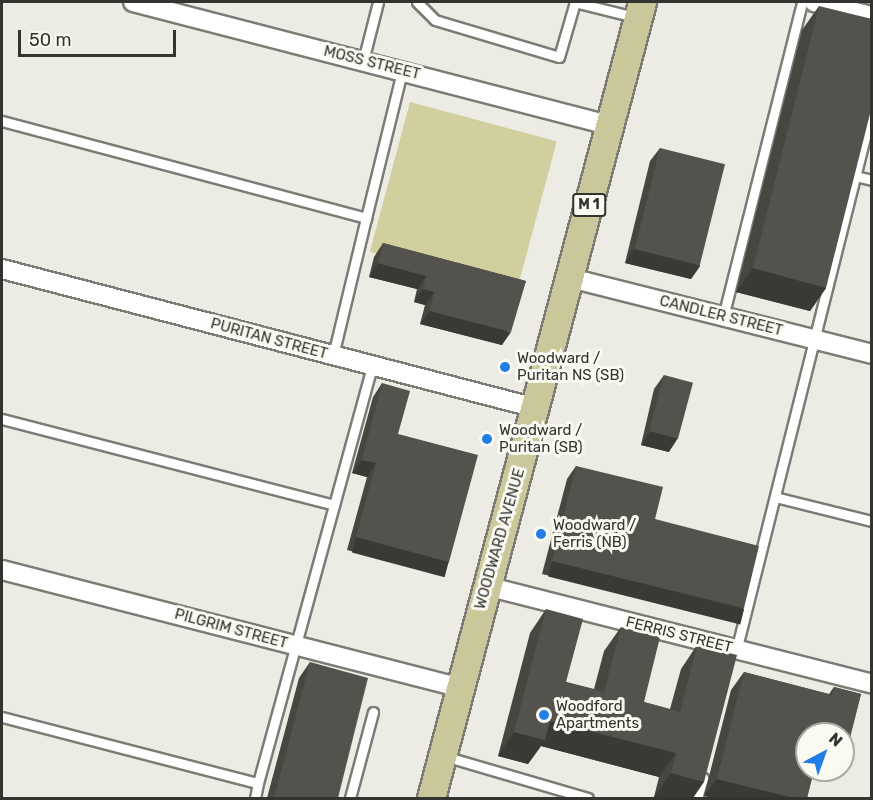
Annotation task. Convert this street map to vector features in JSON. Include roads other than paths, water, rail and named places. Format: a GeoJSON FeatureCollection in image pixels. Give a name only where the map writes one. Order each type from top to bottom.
{"type":"FeatureCollection","features":[{"type":"Feature","properties":{"kind":"main road","name":"WOODWARD AVENUE"},"geometry":{"type":"LineString","coordinates":[[431,798],[640,10]]}},
{"type":"Feature","properties":{"kind":"street","name":"MOSS STREET"},"geometry":{"type":"LineString","coordinates":[[133,2],[610,125]]}},
{"type":"Feature","properties":{"kind":"street"},"geometry":{"type":"LineString","coordinates":[[814,2],[872,16]]}},
{"type":"Feature","properties":{"kind":"street","name":"PURITAN STREET"},"geometry":{"type":"LineString","coordinates":[[2,269],[536,408]]}},
{"type":"Feature","properties":{"kind":"street","name":"CANDLER STREET"},"geometry":{"type":"LineString","coordinates":[[570,278],[872,354]]}},
{"type":"Feature","properties":{"kind":"street","name":"PILGRIM STREET"},"geometry":{"type":"LineString","coordinates":[[2,570],[460,688]]}},
{"type":"Feature","properties":{"kind":"street","name":"FERRIS STREET"},"geometry":{"type":"LineString","coordinates":[[486,586],[735,656],[872,684]]}},
{"type":"Feature","properties":{"kind":"lane"},"geometry":{"type":"LineString","coordinates":[[363,61],[378,2]]}},
{"type":"Feature","properties":{"kind":"lane"},"geometry":{"type":"LineString","coordinates":[[417,2],[435,20],[559,57],[574,2],[640,10]]}},
{"type":"Feature","properties":{"kind":"lane"},"geometry":{"type":"LineString","coordinates":[[723,317],[802,2]]}},
{"type":"Feature","properties":{"kind":"lane"},"geometry":{"type":"LineString","coordinates":[[333,356],[402,71]]}},
{"type":"Feature","properties":{"kind":"lane"},"geometry":{"type":"LineString","coordinates":[[735,656],[872,109]]}},
{"type":"Feature","properties":{"kind":"lane"},"geometry":{"type":"LineString","coordinates":[[2,121],[366,218]]}},
{"type":"Feature","properties":{"kind":"lane"},"geometry":{"type":"LineString","coordinates":[[855,176],[872,180]]}},
{"type":"Feature","properties":{"kind":"lane"},"geometry":{"type":"LineString","coordinates":[[255,798],[372,365]]}},
{"type":"Feature","properties":{"kind":"lane"},"geometry":{"type":"LineString","coordinates":[[2,419],[334,505]]}},
{"type":"Feature","properties":{"kind":"lane"},"geometry":{"type":"LineString","coordinates":[[775,496],[872,521]]}},
{"type":"Feature","properties":{"kind":"lane"},"geometry":{"type":"LineString","coordinates":[[350,798],[373,712]]}},
{"type":"Feature","properties":{"kind":"lane"},"geometry":{"type":"LineString","coordinates":[[2,717],[258,783]]}},
{"type":"Feature","properties":{"kind":"lane"},"geometry":{"type":"LineString","coordinates":[[442,756],[588,798]]}},
{"type":"Feature","properties":{"kind":"lane"},"geometry":{"type":"LineString","coordinates":[[697,798],[706,764]]}},
{"type":"Feature","properties":{"kind":"place","name":"Woodward / Puritan NS (SB)"},"geometry":{"type":"Point","coordinates":[505,367]}},
{"type":"Feature","properties":{"kind":"place","name":"Woodward / Puritan (SB)"},"geometry":{"type":"Point","coordinates":[487,439]}},
{"type":"Feature","properties":{"kind":"place","name":"Woodward / Ferris (NB)"},"geometry":{"type":"Point","coordinates":[541,534]}},
{"type":"Feature","properties":{"kind":"place","name":"Woodford Apartments"},"geometry":{"type":"Point","coordinates":[544,715]}}]}
